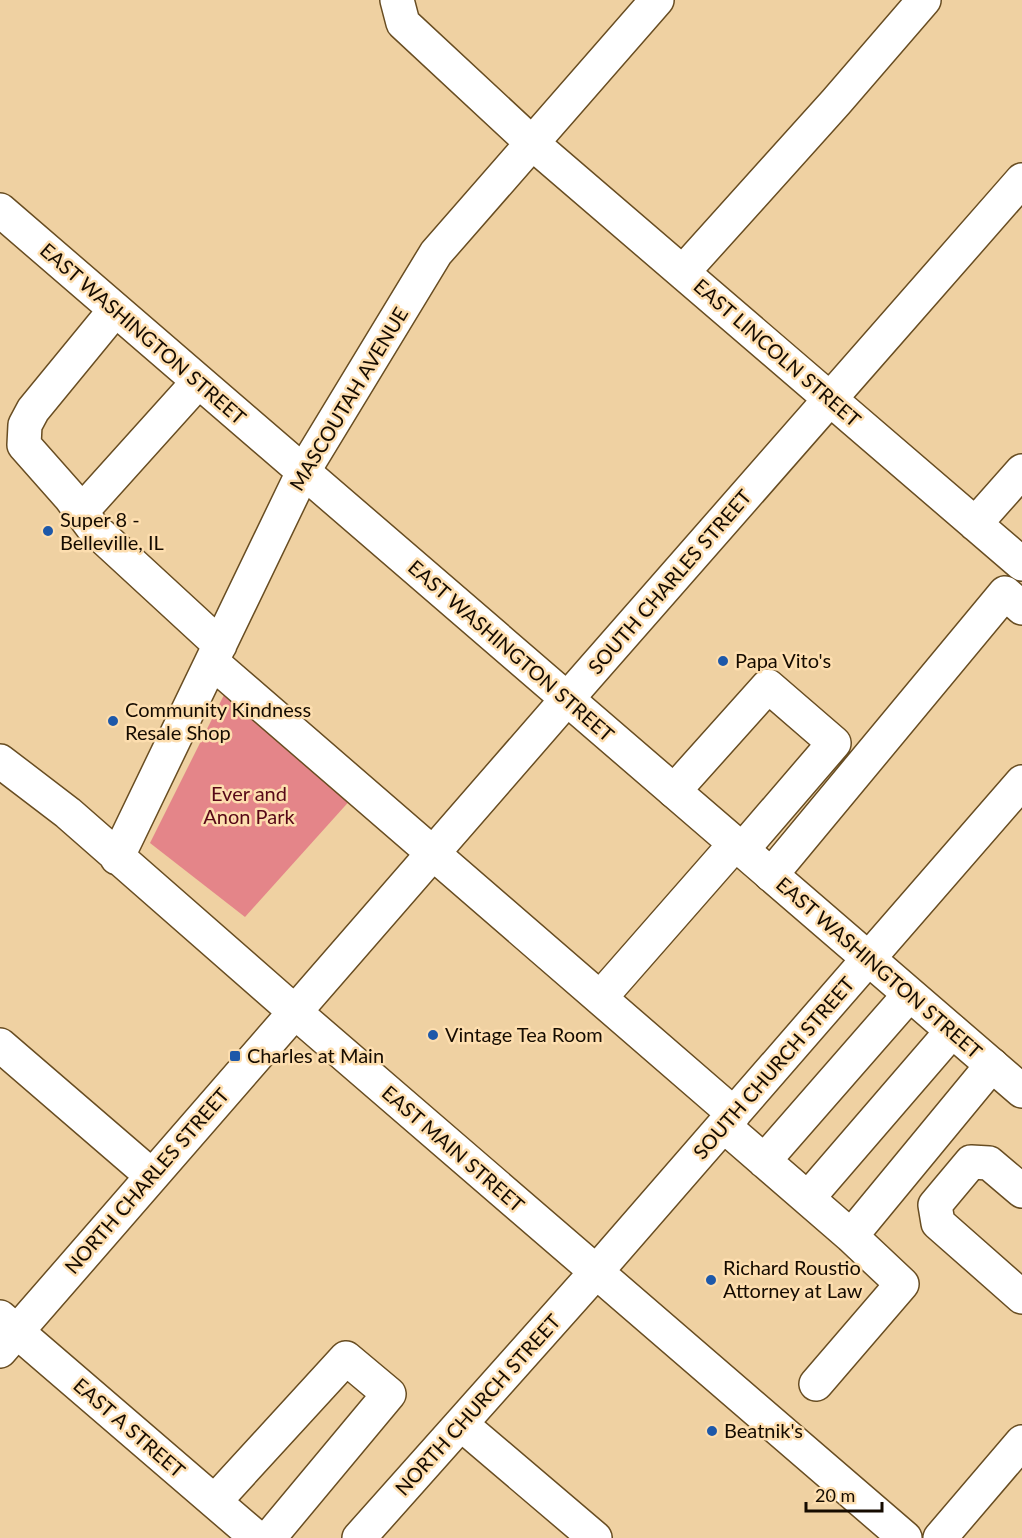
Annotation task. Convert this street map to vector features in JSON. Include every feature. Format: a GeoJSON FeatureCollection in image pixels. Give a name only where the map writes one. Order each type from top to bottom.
{"type":"FeatureCollection","features":[{"type":"Feature","properties":{"kind":"street"},"geometry":{"type":"LineString","coordinates":[[398,0],[403,23],[532,143]]}},
{"type":"Feature","properties":{"kind":"street","name":"MASCOUTAH AVENUE"},"geometry":{"type":"LineString","coordinates":[[117,858],[303,472],[436,253],[657,0]]}},
{"type":"Feature","properties":{"kind":"street"},"geometry":{"type":"LineString","coordinates":[[683,272],[924,0]]}},
{"type":"Feature","properties":{"kind":"street","name":"EAST LINCOLN STREET"},"geometry":{"type":"LineString","coordinates":[[532,143],[1022,564]]}},
{"type":"Feature","properties":{"kind":"street","name":"SOUTH CHARLES STREET"},"geometry":{"type":"LineString","coordinates":[[295,1012],[1022,180]]}},
{"type":"Feature","properties":{"kind":"street","name":"EAST WASHINGTON STREET"},"geometry":{"type":"LineString","coordinates":[[0,210],[1022,1091]]}},
{"type":"Feature","properties":{"kind":"street"},"geometry":{"type":"LineString","coordinates":[[115,310],[33,410],[25,425],[24,445],[70,497],[93,528],[216,654],[433,852],[600,998],[729,1120],[764,1161],[851,1236],[902,1284],[816,1384]]}},
{"type":"Feature","properties":{"kind":"street"},"geometry":{"type":"LineString","coordinates":[[81,512],[198,382]]}},
{"type":"Feature","properties":{"kind":"street"},"geometry":{"type":"LineString","coordinates":[[975,524],[1022,471]]}},
{"type":"Feature","properties":{"kind":"street"},"geometry":{"type":"LineString","coordinates":[[771,874],[1005,593],[1022,608]]}},
{"type":"Feature","properties":{"kind":"street"},"geometry":{"type":"LineString","coordinates":[[600,998],[834,743],[768,686],[674,791]]}},
{"type":"Feature","properties":{"kind":"street","name":"EAST MAIN STREET"},"geometry":{"type":"LineString","coordinates":[[0,762],[68,813],[117,858],[905,1538]]}},
{"type":"Feature","properties":{"kind":"street","name":"SOUTH CHURCH STREET"},"geometry":{"type":"LineString","coordinates":[[596,1272],[1022,782]]}},
{"type":"Feature","properties":{"kind":"street"},"geometry":{"type":"LineString","coordinates":[[764,1161],[909,995]]}},
{"type":"Feature","properties":{"kind":"street","name":"NORTH CHARLES STREET"},"geometry":{"type":"LineString","coordinates":[[6,1333],[152,1176],[295,1012]]}},
{"type":"Feature","properties":{"kind":"street"},"geometry":{"type":"LineString","coordinates":[[808,1198],[952,1031]]}},
{"type":"Feature","properties":{"kind":"street"},"geometry":{"type":"LineString","coordinates":[[0,1045],[152,1176]]}},
{"type":"Feature","properties":{"kind":"street"},"geometry":{"type":"LineString","coordinates":[[851,1236],[992,1065]]}},
{"type":"Feature","properties":{"kind":"street"},"geometry":{"type":"LineString","coordinates":[[1022,1191],[989,1163],[971,1162],[935,1205],[938,1223],[1022,1297]]}},
{"type":"Feature","properties":{"kind":"street","name":"NORTH CHURCH STREET"},"geometry":{"type":"LineString","coordinates":[[359,1538],[596,1272]]}},
{"type":"Feature","properties":{"kind":"street","name":"EAST A STREET"},"geometry":{"type":"LineString","coordinates":[[6,1333],[215,1501],[257,1538]]}},
{"type":"Feature","properties":{"kind":"street"},"geometry":{"type":"LineString","coordinates":[[215,1501],[346,1358],[389,1394],[269,1538]]}},
{"type":"Feature","properties":{"kind":"street"},"geometry":{"type":"LineString","coordinates":[[461,1424],[595,1538]]}},
{"type":"Feature","properties":{"kind":"street"},"geometry":{"type":"LineString","coordinates":[[940,1538],[1022,1442]]}},
{"type":"Feature","properties":{"kind":"green space","name":"Ever and Anon Park"},"geometry":{"type":"Polygon","coordinates":[[[227,689],[353,797],[245,917],[150,843],[227,689]]]}},
{"type":"Feature","properties":{"kind":"place","name":"Super 8 - Belleville, IL"},"geometry":{"type":"Point","coordinates":[48,531]}},
{"type":"Feature","properties":{"kind":"place","name":"Papa Vito's"},"geometry":{"type":"Point","coordinates":[723,661]}},
{"type":"Feature","properties":{"kind":"place","name":"Community Kindness Resale Shop"},"geometry":{"type":"Point","coordinates":[113,721]}},
{"type":"Feature","properties":{"kind":"place","name":"Vintage Tea Room"},"geometry":{"type":"Point","coordinates":[433,1035]}},
{"type":"Feature","properties":{"kind":"place","name":"Charles at Main"},"geometry":{"type":"Point","coordinates":[235,1056]}},
{"type":"Feature","properties":{"kind":"place","name":"Richard Roustio Attorney at Law"},"geometry":{"type":"Point","coordinates":[711,1280]}},
{"type":"Feature","properties":{"kind":"place","name":"Beatnik's"},"geometry":{"type":"Point","coordinates":[712,1431]}}]}
